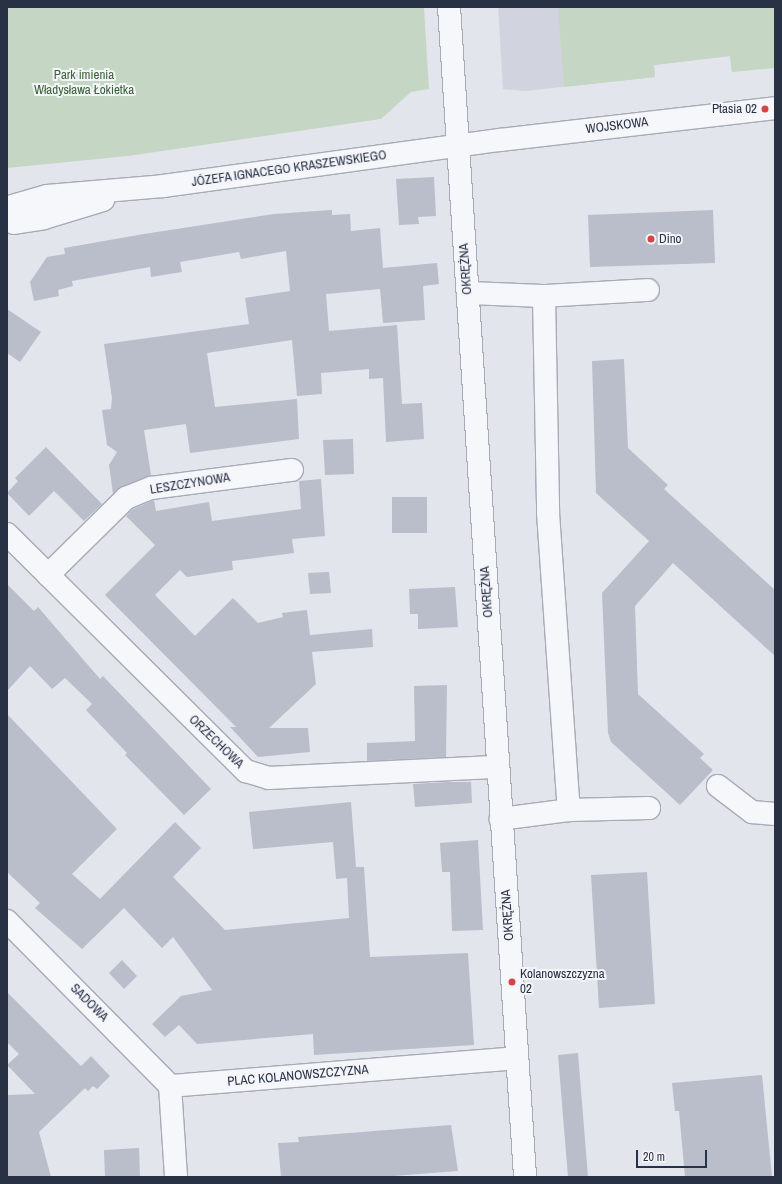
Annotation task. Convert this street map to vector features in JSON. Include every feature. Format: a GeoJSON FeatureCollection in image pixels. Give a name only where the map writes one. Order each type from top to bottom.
{"type":"FeatureCollection","features":[{"type":"Feature","properties":{"kind":"street","name":"OKRĘŻNA"},"geometry":{"type":"LineString","coordinates":[[449,7],[525,1177]]}},
{"type":"Feature","properties":{"kind":"street","name":"WOJSKOWA"},"geometry":{"type":"LineString","coordinates":[[458,146],[775,108]]}},
{"type":"Feature","properties":{"kind":"street","name":"JÓZEFA IGNACEGO KRASZEWSKIEGO"},"geometry":{"type":"LineString","coordinates":[[10,216],[47,196],[120,191],[458,146]]}},
{"type":"Feature","properties":{"kind":"street"},"geometry":{"type":"LineString","coordinates":[[468,293],[544,296],[648,290]]}},
{"type":"Feature","properties":{"kind":"street"},"geometry":{"type":"LineString","coordinates":[[544,296],[548,513],[569,810]]}},
{"type":"Feature","properties":{"kind":"street","name":"LESZCZYNOWA"},"geometry":{"type":"LineString","coordinates":[[48,575],[126,498],[151,488],[292,470]]}},
{"type":"Feature","properties":{"kind":"street","name":"ORZECHOWA"},"geometry":{"type":"LineString","coordinates":[[7,534],[246,771],[270,778],[498,767]]}},
{"type":"Feature","properties":{"kind":"street"},"geometry":{"type":"LineString","coordinates":[[718,786],[752,812],[775,814]]}},
{"type":"Feature","properties":{"kind":"street"},"geometry":{"type":"LineString","coordinates":[[502,819],[569,810],[649,808]]}},
{"type":"Feature","properties":{"kind":"street","name":"SADOWA"},"geometry":{"type":"LineString","coordinates":[[7,921],[170,1086]]}},
{"type":"Feature","properties":{"kind":"street","name":"PLAC KOLANOWSZCZYZNA"},"geometry":{"type":"LineString","coordinates":[[170,1086],[517,1058]]}},
{"type":"Feature","properties":{"kind":"street"},"geometry":{"type":"LineString","coordinates":[[170,1086],[176,1177]]}},
{"type":"Feature","properties":{"kind":"shaded area"},"geometry":{"type":"Polygon","coordinates":[[[498,7],[775,7],[752,67],[732,72],[730,56],[654,65],[655,77],[525,91],[503,89],[498,7]]]}},
{"type":"Feature","properties":{"kind":"green space","name":"Park imienia Władysława Łokietka"},"geometry":{"type":"Polygon","coordinates":[[[7,7],[424,7],[429,89],[411,92],[381,119],[128,156],[7,168],[7,7]]]}},
{"type":"Feature","properties":{"kind":"green space"},"geometry":{"type":"Polygon","coordinates":[[[558,7],[775,7],[775,68],[732,72],[730,56],[654,65],[655,77],[564,87],[558,7]]]}},
{"type":"Feature","properties":{"kind":"building"},"geometry":{"type":"Polygon","coordinates":[[[434,177],[436,216],[418,217],[419,224],[399,225],[396,179],[434,177]]]}},
{"type":"Feature","properties":{"kind":"building"},"geometry":{"type":"Polygon","coordinates":[[[332,210],[332,215],[350,214],[351,231],[380,228],[383,268],[437,263],[439,284],[423,286],[425,320],[383,323],[380,289],[326,294],[329,331],[397,325],[402,404],[422,403],[424,439],[386,442],[383,378],[369,379],[369,369],[321,373],[322,394],[297,396],[292,340],[207,353],[215,407],[297,399],[299,439],[190,453],[186,424],[144,430],[151,475],[113,494],[109,465],[117,452],[107,445],[102,410],[111,409],[112,398],[104,344],[249,324],[245,298],[290,291],[286,251],[241,259],[239,252],[180,262],[182,272],[151,277],[150,267],[72,281],[73,286],[58,290],[59,296],[34,301],[30,282],[47,257],[65,254],[64,248],[144,234],[274,214],[332,210]]]}},
{"type":"Feature","properties":{"kind":"building","name":"Dino"},"geometry":{"type":"Polygon","coordinates":[[[713,210],[715,263],[590,267],[588,215],[713,210]]]}},
{"type":"Feature","properties":{"kind":"building"},"geometry":{"type":"Polygon","coordinates":[[[7,309],[41,332],[20,362],[7,353],[7,309]]]}},
{"type":"Feature","properties":{"kind":"building"},"geometry":{"type":"Polygon","coordinates":[[[624,359],[628,448],[668,485],[664,489],[775,590],[775,656],[673,563],[635,606],[638,694],[704,754],[700,758],[713,770],[680,805],[611,742],[608,733],[602,593],[649,541],[596,493],[592,361],[624,359]]]}},
{"type":"Feature","properties":{"kind":"building"},"geometry":{"type":"Polygon","coordinates":[[[353,439],[354,474],[325,475],[323,440],[353,439]]]}},
{"type":"Feature","properties":{"kind":"building"},"geometry":{"type":"Polygon","coordinates":[[[46,447],[102,504],[84,521],[54,491],[29,516],[7,493],[18,481],[15,478],[46,447]]]}},
{"type":"Feature","properties":{"kind":"building"},"geometry":{"type":"Polygon","coordinates":[[[321,479],[325,536],[292,539],[294,553],[232,561],[233,570],[187,577],[180,570],[155,595],[195,636],[233,598],[258,623],[283,617],[282,613],[307,610],[310,635],[372,629],[373,647],[312,652],[316,684],[269,728],[308,728],[310,752],[258,757],[230,727],[236,727],[105,595],[155,545],[126,516],[133,509],[154,500],[156,511],[209,502],[212,521],[301,509],[299,481],[321,479]]]}},
{"type":"Feature","properties":{"kind":"building"},"geometry":{"type":"Polygon","coordinates":[[[392,497],[427,497],[427,533],[392,533],[392,497]]]}},
{"type":"Feature","properties":{"kind":"building"},"geometry":{"type":"Polygon","coordinates":[[[329,572],[331,593],[310,594],[308,573],[329,572]]]}},
{"type":"Feature","properties":{"kind":"building"},"geometry":{"type":"Polygon","coordinates":[[[7,584],[34,611],[38,607],[100,679],[103,676],[211,789],[184,815],[125,755],[127,753],[86,710],[92,704],[65,678],[52,689],[30,666],[7,691],[7,584]]]}},
{"type":"Feature","properties":{"kind":"building"},"geometry":{"type":"Polygon","coordinates":[[[455,587],[458,627],[418,629],[418,614],[410,614],[409,589],[455,587]]]}},
{"type":"Feature","properties":{"kind":"building"},"geometry":{"type":"Polygon","coordinates":[[[447,685],[446,757],[367,761],[367,743],[415,741],[414,686],[447,685]]]}},
{"type":"Feature","properties":{"kind":"building"},"geometry":{"type":"Polygon","coordinates":[[[7,714],[117,829],[72,874],[100,899],[175,822],[201,848],[173,877],[225,930],[349,918],[347,878],[336,879],[333,842],[253,849],[249,812],[351,802],[356,867],[364,867],[370,957],[468,953],[474,1045],[314,1055],[313,1034],[197,1044],[179,1025],[165,1037],[152,1024],[181,996],[212,990],[173,937],[162,948],[124,908],[82,949],[35,908],[40,903],[7,872],[7,714]]]}},
{"type":"Feature","properties":{"kind":"building"},"geometry":{"type":"Polygon","coordinates":[[[471,782],[472,803],[415,807],[413,784],[471,782]]]}},
{"type":"Feature","properties":{"kind":"building"},"geometry":{"type":"Polygon","coordinates":[[[478,840],[483,930],[452,931],[450,872],[442,872],[440,843],[478,840]]]}},
{"type":"Feature","properties":{"kind":"building"},"geometry":{"type":"Polygon","coordinates":[[[647,872],[655,1004],[599,1008],[591,875],[647,872]]]}},
{"type":"Feature","properties":{"kind":"building"},"geometry":{"type":"Polygon","coordinates":[[[122,960],[137,976],[124,989],[109,973],[122,960]]]}},
{"type":"Feature","properties":{"kind":"building"},"geometry":{"type":"Polygon","coordinates":[[[7,992],[81,1066],[91,1056],[110,1076],[97,1089],[93,1086],[88,1091],[85,1088],[39,1132],[51,1177],[7,1177],[7,1095],[35,1094],[7,1065],[19,1054],[7,1042],[7,992]]]}},
{"type":"Feature","properties":{"kind":"building"},"geometry":{"type":"Polygon","coordinates":[[[578,1053],[588,1177],[568,1177],[558,1055],[578,1053]]]}},
{"type":"Feature","properties":{"kind":"building"},"geometry":{"type":"Polygon","coordinates":[[[762,1075],[772,1177],[685,1177],[679,1111],[675,1111],[672,1083],[762,1075]]]}},
{"type":"Feature","properties":{"kind":"building"},"geometry":{"type":"Polygon","coordinates":[[[451,1125],[458,1171],[380,1177],[281,1177],[278,1143],[299,1142],[298,1137],[451,1125]]]}},
{"type":"Feature","properties":{"kind":"building"},"geometry":{"type":"Polygon","coordinates":[[[139,1148],[140,1177],[105,1177],[104,1150],[139,1148]]]}},
{"type":"Feature","properties":{"kind":"place","name":"Ptasia 02"},"geometry":{"type":"Point","coordinates":[765,109]}},
{"type":"Feature","properties":{"kind":"place","name":"Dino"},"geometry":{"type":"Point","coordinates":[651,239]}},
{"type":"Feature","properties":{"kind":"place","name":"Kolanowszczyzna 02"},"geometry":{"type":"Point","coordinates":[512,982]}}]}
